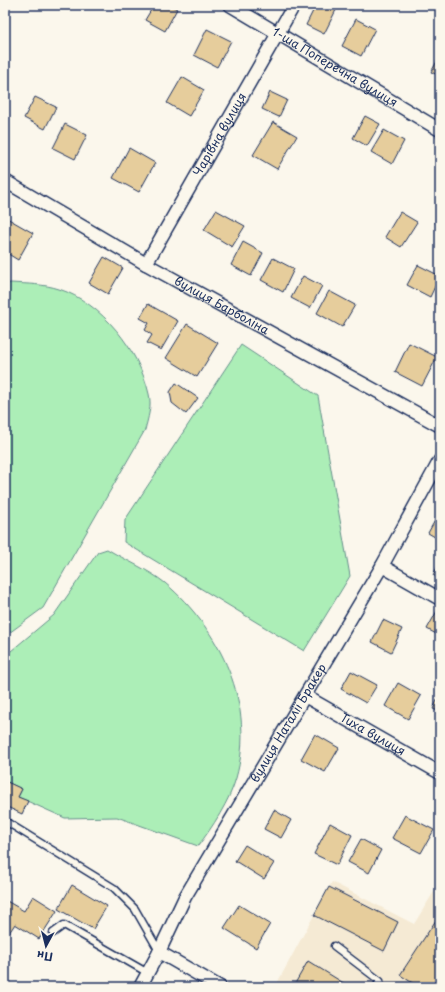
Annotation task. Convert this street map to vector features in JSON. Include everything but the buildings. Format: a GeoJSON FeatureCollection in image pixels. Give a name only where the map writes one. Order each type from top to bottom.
{"type":"FeatureCollection","features":[{"type":"Feature","properties":{"kind":"street","name":"1-ша Поперечна вулиця"},"geometry":{"type":"LineString","coordinates":[[230,5],[440,130]]}},
{"type":"Feature","properties":{"kind":"street","name":"Чарівна вулиця"},"geometry":{"type":"LineString","coordinates":[[146,264],[294,5]]}},
{"type":"Feature","properties":{"kind":"street","name":"вулиця Барболіна"},"geometry":{"type":"LineString","coordinates":[[5,181],[146,264],[440,426]]}},
{"type":"Feature","properties":{"kind":"street","name":"вулиця Наталії Бракер"},"geometry":{"type":"LineString","coordinates":[[140,987],[160,952],[185,897],[382,566],[440,460]]}},
{"type":"Feature","properties":{"kind":"street"},"geometry":{"type":"LineString","coordinates":[[382,566],[440,599]]}},
{"type":"Feature","properties":{"kind":"street","name":"Тиха вулиця"},"geometry":{"type":"LineString","coordinates":[[305,696],[440,773]]}},
{"type":"Feature","properties":{"kind":"street"},"geometry":{"type":"LineString","coordinates":[[160,952],[220,987]]}},
{"type":"Feature","properties":{"kind":"lane"},"geometry":{"type":"LineString","coordinates":[[5,821],[114,888],[135,909],[160,952]]}},
{"type":"Feature","properties":{"kind":"lane"},"geometry":{"type":"LineString","coordinates":[[53,933],[64,925],[148,973]]}},
{"type":"Feature","properties":{"kind":"lane"},"geometry":{"type":"LineString","coordinates":[[334,946],[380,981],[376,987]]}},
{"type":"Feature","properties":{"kind":"shaded area"},"geometry":{"type":"Polygon","coordinates":[[[332,882],[414,924],[440,882],[440,987],[275,987],[332,882]]]}},
{"type":"Feature","properties":{"kind":"green space"},"geometry":{"type":"Polygon","coordinates":[[[5,284],[41,285],[59,289],[90,305],[104,317],[116,330],[137,361],[144,377],[150,403],[145,430],[43,608],[5,636],[5,284]]]}},
{"type":"Feature","properties":{"kind":"green space"},"geometry":{"type":"Polygon","coordinates":[[[241,345],[318,396],[350,576],[304,651],[124,542],[125,520],[241,345]]]}},
{"type":"Feature","properties":{"kind":"green space"},"geometry":{"type":"Polygon","coordinates":[[[107,549],[159,578],[185,602],[202,623],[217,646],[229,671],[237,697],[242,724],[241,751],[236,778],[230,795],[220,814],[198,846],[117,817],[65,818],[18,797],[22,789],[5,781],[5,656],[54,615],[98,552],[107,549]]]}}]}
